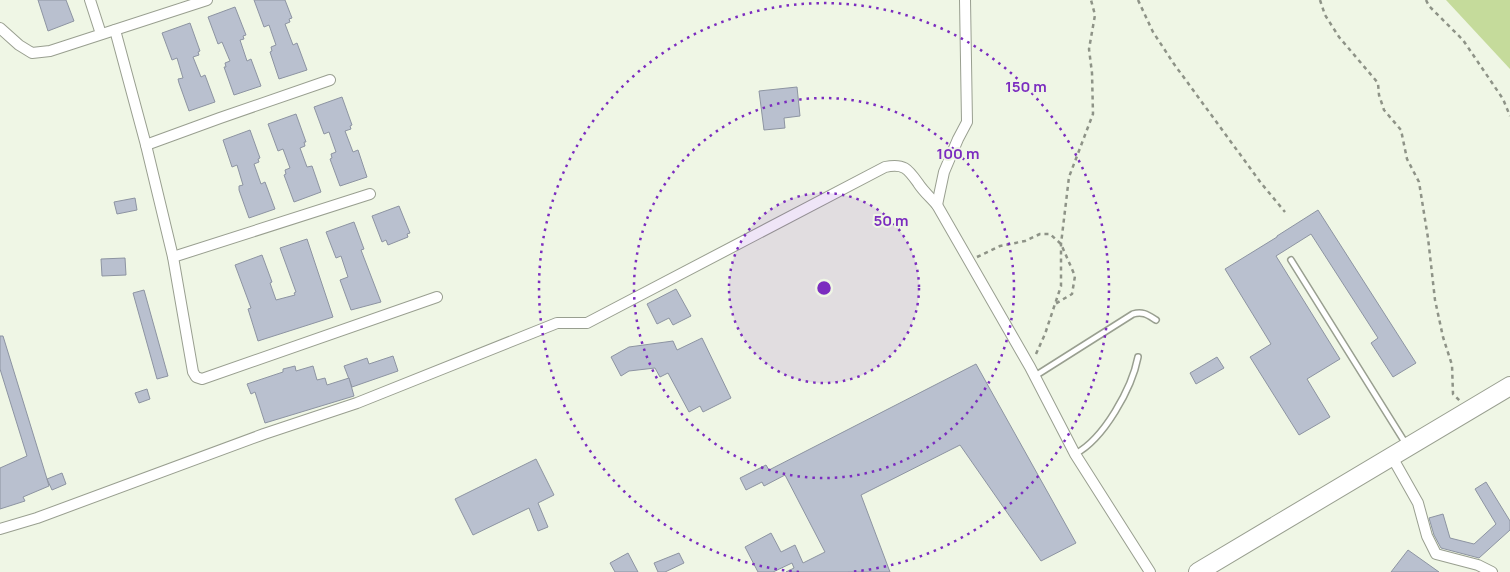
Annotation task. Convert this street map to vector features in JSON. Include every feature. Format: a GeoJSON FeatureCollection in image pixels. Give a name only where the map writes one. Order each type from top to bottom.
{"type":"FeatureCollection","features":[{"type":"Feature","properties":{"kind":"highway"},"geometry":{"type":"LineString","coordinates":[[1198,572],[1510,386]]}},
{"type":"Feature","properties":{"kind":"street"},"geometry":{"type":"LineString","coordinates":[[90,0],[101,34]]}},
{"type":"Feature","properties":{"kind":"street"},"geometry":{"type":"LineString","coordinates":[[0,28],[18,45],[32,53],[50,51],[207,0]]}},
{"type":"Feature","properties":{"kind":"street"},"geometry":{"type":"LineString","coordinates":[[937,205],[944,172],[968,122],[965,0]]}},
{"type":"Feature","properties":{"kind":"street"},"geometry":{"type":"LineString","coordinates":[[115,30],[146,145],[173,257],[193,372],[196,377],[202,379],[437,297]]}},
{"type":"Feature","properties":{"kind":"street"},"geometry":{"type":"LineString","coordinates":[[146,145],[330,80]]}},
{"type":"Feature","properties":{"kind":"street"},"geometry":{"type":"LineString","coordinates":[[0,529],[37,518],[264,434],[357,403],[557,323],[588,323],[885,167],[896,165],[910,170],[918,183],[937,205],[1030,367],[1075,454],[1150,572]]}},
{"type":"Feature","properties":{"kind":"street"},"geometry":{"type":"LineString","coordinates":[[173,257],[370,194]]}},
{"type":"Feature","properties":{"kind":"street"},"geometry":{"type":"LineString","coordinates":[[1392,458],[1418,503],[1427,536],[1436,554],[1478,565],[1492,572]]}},
{"type":"Feature","properties":{"kind":"lane"},"geometry":{"type":"LineString","coordinates":[[1291,260],[1409,447]]}},
{"type":"Feature","properties":{"kind":"lane"},"geometry":{"type":"LineString","coordinates":[[1034,376],[1133,314],[1145,313],[1156,320]]}},
{"type":"Feature","properties":{"kind":"lane"},"geometry":{"type":"LineString","coordinates":[[1075,454],[1084,450],[1108,424],[1135,371],[1138,357]]}},
{"type":"Feature","properties":{"kind":"path"},"geometry":{"type":"LineString","coordinates":[[1030,367],[1045,334],[1061,286],[1061,244],[1069,177],[1093,114],[1092,73],[1089,49],[1095,15],[1091,0]]}},
{"type":"Feature","properties":{"kind":"path"},"geometry":{"type":"LineString","coordinates":[[1138,0],[1152,32],[1174,64],[1261,183],[1285,212]]}},
{"type":"Feature","properties":{"kind":"path"},"geometry":{"type":"LineString","coordinates":[[1320,0],[1325,15],[1339,37],[1378,83],[1379,95],[1384,110],[1401,130],[1407,159],[1419,182],[1435,300],[1443,337],[1452,365],[1453,394],[1470,411]]}},
{"type":"Feature","properties":{"kind":"path"},"geometry":{"type":"LineString","coordinates":[[1426,0],[1429,6],[1463,40],[1503,99],[1510,116]]}},
{"type":"Feature","properties":{"kind":"path"},"geometry":{"type":"LineString","coordinates":[[969,261],[1000,246],[1025,241],[1040,234],[1050,234],[1061,244],[1075,276],[1072,294],[1054,304]]}},
{"type":"Feature","properties":{"kind":"green space"},"geometry":{"type":"Polygon","coordinates":[[[1446,0],[1510,0],[1510,69],[1446,0]]]}},
{"type":"Feature","properties":{"kind":"building"},"geometry":{"type":"Polygon","coordinates":[[[38,0],[66,0],[74,21],[48,31],[38,0]]]}},
{"type":"Feature","properties":{"kind":"building"},"geometry":{"type":"Polygon","coordinates":[[[254,0],[285,0],[292,18],[289,19],[290,22],[285,24],[293,45],[297,43],[307,70],[279,79],[270,52],[272,51],[271,47],[276,45],[269,25],[264,27],[254,0]]]}},
{"type":"Feature","properties":{"kind":"building"},"geometry":{"type":"Polygon","coordinates":[[[235,7],[246,35],[243,36],[244,39],[240,40],[247,61],[251,59],[261,86],[234,95],[224,67],[226,67],[225,63],[230,61],[222,42],[218,44],[208,17],[235,7]]]}},
{"type":"Feature","properties":{"kind":"building"},"geometry":{"type":"Polygon","coordinates":[[[190,23],[200,51],[198,52],[199,55],[193,57],[201,77],[205,75],[215,102],[189,111],[178,79],[183,78],[177,58],[172,60],[162,33],[190,23]]]}},
{"type":"Feature","properties":{"kind":"building"},"geometry":{"type":"Polygon","coordinates":[[[797,87],[800,116],[784,118],[785,128],[764,130],[759,91],[797,87]]]}},
{"type":"Feature","properties":{"kind":"building"},"geometry":{"type":"Polygon","coordinates":[[[342,97],[352,125],[350,126],[351,129],[345,131],[353,152],[358,150],[367,177],[340,186],[330,159],[332,158],[331,154],[336,152],[329,132],[324,134],[314,107],[342,97]]]}},
{"type":"Feature","properties":{"kind":"building"},"geometry":{"type":"Polygon","coordinates":[[[296,114],[306,142],[304,142],[305,146],[300,148],[307,167],[312,166],[321,192],[294,202],[284,175],[286,174],[285,170],[290,168],[283,149],[278,151],[268,124],[296,114]]]}},
{"type":"Feature","properties":{"kind":"building"},"geometry":{"type":"Polygon","coordinates":[[[250,130],[260,158],[258,159],[259,162],[254,164],[261,184],[265,182],[275,209],[249,218],[239,190],[239,186],[243,185],[237,165],[232,167],[223,140],[250,130]]]}},
{"type":"Feature","properties":{"kind":"building"},"geometry":{"type":"Polygon","coordinates":[[[135,198],[137,210],[117,214],[114,202],[135,198]]]}},
{"type":"Feature","properties":{"kind":"building"},"geometry":{"type":"Polygon","coordinates":[[[399,206],[410,233],[407,234],[408,237],[388,245],[386,240],[382,242],[372,216],[399,206]]]}},
{"type":"Feature","properties":{"kind":"building"},"geometry":{"type":"Polygon","coordinates":[[[1318,210],[1416,363],[1393,377],[1371,343],[1378,338],[1311,234],[1276,256],[1340,359],[1307,379],[1330,417],[1299,435],[1250,357],[1271,344],[1225,269],[1318,210]]]}},
{"type":"Feature","properties":{"kind":"building"},"geometry":{"type":"Polygon","coordinates":[[[354,222],[364,249],[361,250],[381,302],[351,310],[340,280],[348,277],[341,256],[336,258],[326,232],[354,222]]]}},
{"type":"Feature","properties":{"kind":"building"},"geometry":{"type":"Polygon","coordinates":[[[307,239],[333,317],[258,341],[248,309],[251,308],[235,265],[262,255],[272,282],[270,283],[276,300],[295,295],[294,293],[296,292],[280,248],[307,239]]]}},
{"type":"Feature","properties":{"kind":"building"},"geometry":{"type":"Polygon","coordinates":[[[125,258],[126,275],[102,276],[101,259],[125,258]]]}},
{"type":"Feature","properties":{"kind":"building"},"geometry":{"type":"Polygon","coordinates":[[[676,289],[691,316],[673,325],[669,318],[657,324],[647,304],[676,289]]]}},
{"type":"Feature","properties":{"kind":"building"},"geometry":{"type":"Polygon","coordinates":[[[144,290],[168,376],[157,379],[133,293],[144,290]]]}},
{"type":"Feature","properties":{"kind":"building"},"geometry":{"type":"Polygon","coordinates":[[[0,336],[3,336],[49,486],[23,497],[25,501],[0,509],[0,468],[27,456],[0,369],[0,336]]]}},
{"type":"Feature","properties":{"kind":"building"},"geometry":{"type":"Polygon","coordinates":[[[702,338],[731,398],[703,412],[700,406],[689,412],[668,373],[660,377],[655,368],[629,371],[621,376],[611,357],[629,347],[673,341],[677,350],[702,338]]]}},
{"type":"Feature","properties":{"kind":"building"},"geometry":{"type":"Polygon","coordinates":[[[393,356],[398,371],[352,387],[344,366],[367,358],[369,364],[393,356]]]}},
{"type":"Feature","properties":{"kind":"building"},"geometry":{"type":"Polygon","coordinates":[[[1217,357],[1224,368],[1196,384],[1190,373],[1217,357]]]}},
{"type":"Feature","properties":{"kind":"building"},"geometry":{"type":"Polygon","coordinates":[[[976,364],[1076,543],[1041,561],[960,445],[861,495],[890,572],[786,572],[794,568],[792,563],[773,572],[758,572],[745,547],[771,533],[781,552],[795,545],[803,563],[825,552],[785,475],[764,486],[762,482],[746,490],[740,478],[766,465],[769,470],[976,364]]]}},
{"type":"Feature","properties":{"kind":"building"},"geometry":{"type":"Polygon","coordinates":[[[295,366],[296,371],[313,366],[317,380],[325,378],[327,385],[349,378],[354,396],[265,423],[255,392],[251,394],[247,384],[295,366]]]}},
{"type":"Feature","properties":{"kind":"building"},"geometry":{"type":"Polygon","coordinates":[[[147,389],[150,399],[139,403],[135,393],[147,389]]]}},
{"type":"Feature","properties":{"kind":"building"},"geometry":{"type":"Polygon","coordinates":[[[536,459],[554,495],[538,503],[548,527],[538,531],[529,508],[473,535],[455,499],[536,459]]]}},
{"type":"Feature","properties":{"kind":"building"},"geometry":{"type":"Polygon","coordinates":[[[62,473],[66,484],[52,490],[47,479],[62,473]]]}},
{"type":"Feature","properties":{"kind":"building"},"geometry":{"type":"Polygon","coordinates":[[[1486,482],[1510,521],[1510,530],[1479,558],[1441,548],[1434,535],[1429,518],[1443,514],[1450,538],[1474,544],[1496,524],[1475,489],[1486,482]]]}},
{"type":"Feature","properties":{"kind":"building"},"geometry":{"type":"Polygon","coordinates":[[[1408,550],[1439,572],[1391,572],[1408,550]]]}},
{"type":"Feature","properties":{"kind":"building"},"geometry":{"type":"Polygon","coordinates":[[[628,553],[638,572],[615,572],[610,563],[628,553]]]}},
{"type":"Feature","properties":{"kind":"building"},"geometry":{"type":"Polygon","coordinates":[[[679,553],[684,563],[665,572],[658,572],[654,563],[679,553]]]}}]}
